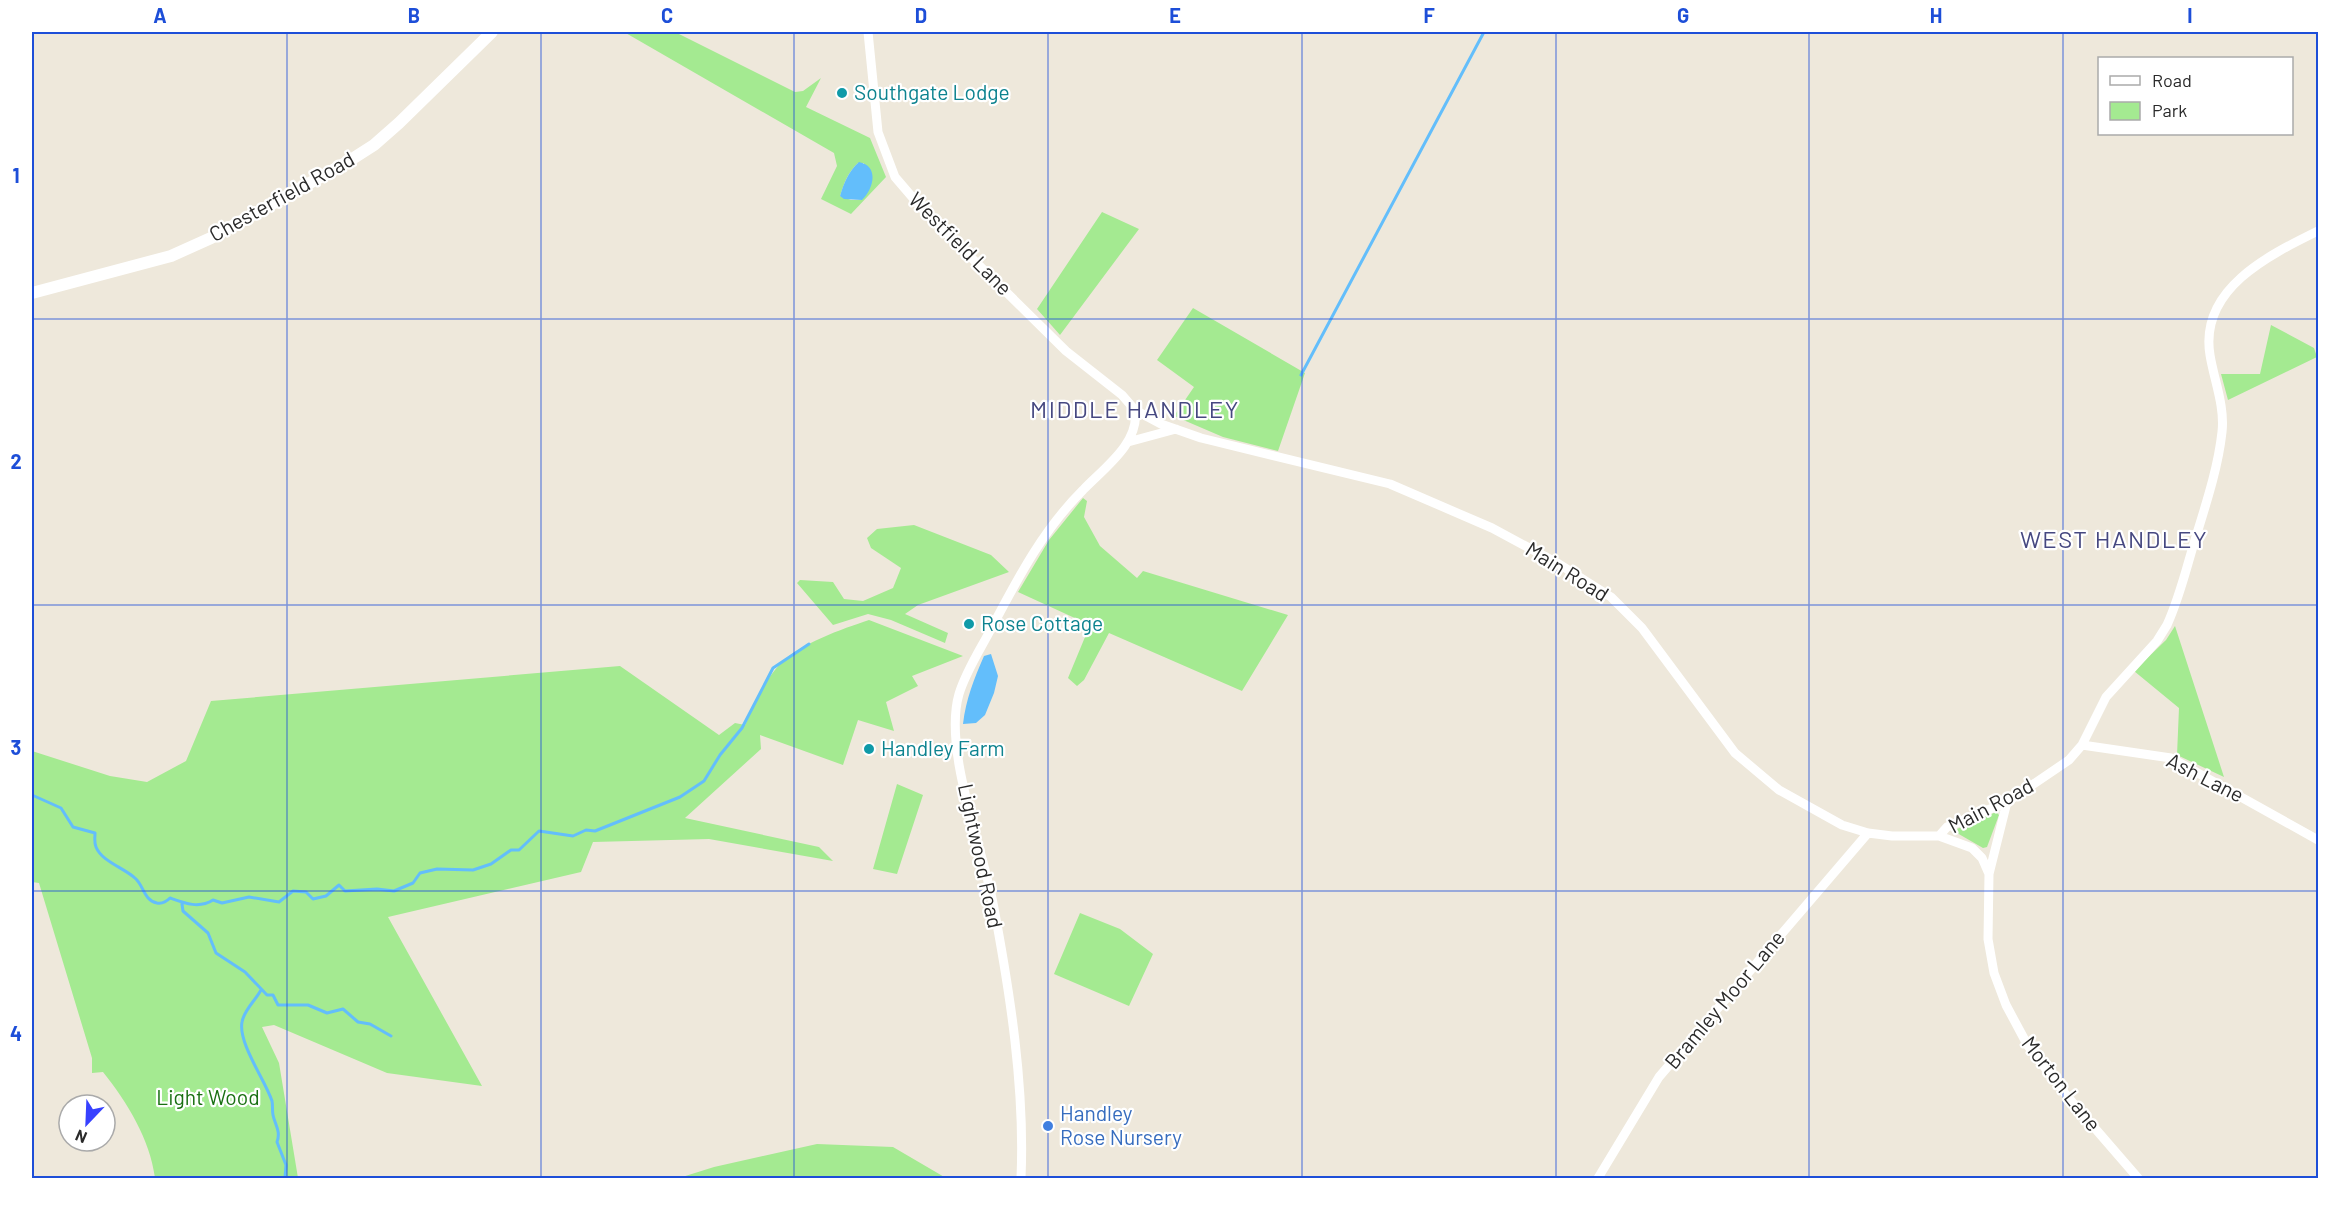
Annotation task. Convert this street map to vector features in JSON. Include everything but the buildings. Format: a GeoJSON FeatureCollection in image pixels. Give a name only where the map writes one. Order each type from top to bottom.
{"type":"FeatureCollection","features":[{"type":"Feature","properties":{"kind":"main road","name":"Chesterfield Road"},"geometry":{"type":"LineString","coordinates":[[32,293],[171,256],[211,238],[349,161],[374,145],[399,123],[492,32]]}},
{"type":"Feature","properties":{"kind":"street","name":"Westfield Lane"},"geometry":{"type":"LineString","coordinates":[[868,32],[878,132],[895,177],[925,212],[1066,351],[1122,395],[1135,410]]}},
{"type":"Feature","properties":{"kind":"street","name":"Main Road"},"geometry":{"type":"LineString","coordinates":[[1135,410],[1201,438],[1366,477],[1400,488],[1492,528],[1558,564],[1611,597],[1642,628],[1716,730],[1753,770],[1811,809],[1842,825],[1868,833],[1892,836],[1939,836],[1947,827],[2007,802],[2069,760],[2082,745],[2106,697],[2157,642],[2167,625],[2204,511],[2222,432],[2222,415],[2208,342],[2210,326],[2217,309],[2241,276],[2253,266],[2319,231]]}},
{"type":"Feature","properties":{"kind":"street","name":"Lightwood Road"},"geometry":{"type":"LineString","coordinates":[[1021,1179],[1017,1077],[1009,1000],[992,902],[958,754],[956,706],[966,676],[1030,554],[1060,512],[1128,442],[1137,420],[1135,410]]}},
{"type":"Feature","properties":{"kind":"street"},"geometry":{"type":"LineString","coordinates":[[1128,442],[1176,429]]}},
{"type":"Feature","properties":{"kind":"street","name":"Ash Lane"},"geometry":{"type":"LineString","coordinates":[[2082,745],[2171,758],[2319,840]]}},
{"type":"Feature","properties":{"kind":"street","name":"Morton Lane"},"geometry":{"type":"LineString","coordinates":[[2007,802],[1989,874],[1988,939],[1994,973],[2006,1005],[2035,1055],[2067,1096],[2139,1179]]}},
{"type":"Feature","properties":{"kind":"street","name":"Bramley Moor Lane"},"geometry":{"type":"LineString","coordinates":[[1598,1179],[1659,1077],[1868,833]]}},
{"type":"Feature","properties":{"kind":"street"},"geometry":{"type":"LineString","coordinates":[[1939,836],[1972,848],[1982,858],[1989,874]]}},
{"type":"Feature","properties":{"kind":"green space"},"geometry":{"type":"Polygon","coordinates":[[[624,32],[675,32],[795,92],[803,91],[821,78],[806,107],[870,138],[886,177],[851,214],[821,199],[837,166],[834,153],[624,32]],[[858,163],[852,170],[840,196],[851,200],[862,200],[864,163],[858,163]]]}},
{"type":"Feature","properties":{"kind":"green space"},"geometry":{"type":"Polygon","coordinates":[[[1102,212],[1139,229],[1060,335],[1037,309],[1102,212]]]}},
{"type":"Feature","properties":{"kind":"green space"},"geometry":{"type":"Polygon","coordinates":[[[1193,308],[1305,373],[1278,451],[1223,437],[1174,416],[1194,387],[1157,360],[1193,308]]]}},
{"type":"Feature","properties":{"kind":"green space"},"geometry":{"type":"Polygon","coordinates":[[[2271,325],[2314,348],[2317,357],[2228,400],[2221,374],[2260,374],[2271,325]]]}},
{"type":"Feature","properties":{"kind":"green space"},"geometry":{"type":"Polygon","coordinates":[[[1083,498],[1087,501],[1084,517],[1100,546],[1137,578],[1143,571],[1288,615],[1242,691],[1109,633],[1084,680],[1077,686],[1068,678],[1090,625],[1018,592],[1049,540],[1083,498]]]}},
{"type":"Feature","properties":{"kind":"green space"},"geometry":{"type":"Polygon","coordinates":[[[914,525],[991,555],[1009,572],[918,605],[905,614],[948,633],[945,643],[891,620],[868,614],[833,625],[797,583],[800,580],[833,582],[844,599],[863,601],[893,588],[901,568],[871,548],[867,538],[877,529],[914,525]]]}},
{"type":"Feature","properties":{"kind":"green space","name":"Light Wood"},"geometry":{"type":"Polygon","coordinates":[[[869,620],[963,656],[912,676],[918,686],[886,702],[894,731],[858,720],[843,765],[760,735],[761,749],[685,818],[819,847],[833,861],[709,839],[593,842],[581,872],[388,917],[482,1086],[387,1073],[274,1025],[262,1027],[279,1063],[298,1178],[155,1178],[143,1135],[129,1108],[103,1072],[92,1073],[92,1058],[39,883],[32,882],[32,751],[110,776],[147,782],[186,761],[211,701],[620,666],[719,735],[735,723],[745,725],[769,678],[788,657],[822,638],[869,620]]]}},
{"type":"Feature","properties":{"kind":"green space"},"geometry":{"type":"Polygon","coordinates":[[[2175,626],[2224,777],[2177,755],[2179,708],[2134,671],[2166,640],[2175,626]]]}},
{"type":"Feature","properties":{"kind":"green space"},"geometry":{"type":"Polygon","coordinates":[[[897,784],[923,795],[897,874],[873,869],[897,784]]]}},
{"type":"Feature","properties":{"kind":"green space"},"geometry":{"type":"Polygon","coordinates":[[[1996,812],[1999,815],[1987,847],[1983,848],[1957,833],[1957,829],[1996,812]]]}},
{"type":"Feature","properties":{"kind":"green space"},"geometry":{"type":"Polygon","coordinates":[[[1080,913],[1120,929],[1153,954],[1129,1006],[1054,974],[1080,913]]]}},
{"type":"Feature","properties":{"kind":"green space"},"geometry":{"type":"Polygon","coordinates":[[[817,1144],[893,1147],[946,1178],[679,1178],[714,1167],[817,1144]]]}},
{"type":"Feature","properties":{"kind":"water"},"geometry":{"type":"Polygon","coordinates":[[[859,162],[866,164],[872,173],[869,190],[862,200],[844,199],[840,196],[845,182],[859,162]]]}},
{"type":"Feature","properties":{"kind":"water"},"geometry":{"type":"Polygon","coordinates":[[[991,654],[998,676],[994,693],[985,715],[976,723],[963,724],[968,698],[977,673],[984,656],[991,654]]]}},
{"type":"Feature","properties":{"kind":"waterway"},"geometry":{"type":"LineString","coordinates":[[1301,375],[1484,32]]}},
{"type":"Feature","properties":{"kind":"waterway"},"geometry":{"type":"LineString","coordinates":[[32,795],[61,808],[73,827],[95,833],[95,844],[103,857],[136,879],[149,899],[157,903],[170,898],[197,905],[213,900],[222,903],[249,897],[279,902],[293,891],[306,892],[313,899],[326,896],[339,885],[345,891],[377,889],[394,891],[413,883],[420,873],[437,869],[473,870],[491,864],[511,850],[519,850],[539,831],[573,836],[586,830],[595,831],[680,797],[704,781],[720,755],[742,728],[773,668],[809,644]]}},
{"type":"Feature","properties":{"kind":"waterway"},"geometry":{"type":"LineString","coordinates":[[182,904],[183,911],[208,933],[216,953],[245,972],[267,995],[273,995],[278,1005],[308,1005],[327,1013],[343,1009],[358,1022],[370,1024],[391,1036]]}},
{"type":"Feature","properties":{"kind":"waterway"},"geometry":{"type":"LineString","coordinates":[[261,990],[245,1013],[242,1031],[248,1051],[272,1101],[278,1131],[277,1142],[286,1165],[285,1178]]}},
{"type":"Feature","properties":{"kind":"place","name":"Southgate Lodge"},"geometry":{"type":"Point","coordinates":[842,93]}},
{"type":"Feature","properties":{"kind":"place","name":"Rose Cottage"},"geometry":{"type":"Point","coordinates":[969,624]}},
{"type":"Feature","properties":{"kind":"place","name":"Handley Farm"},"geometry":{"type":"Point","coordinates":[869,749]}},
{"type":"Feature","properties":{"kind":"place","name":"Handley Rose Nursery"},"geometry":{"type":"Point","coordinates":[1048,1126]}},
{"type":"Feature","properties":{"kind":"district","name":"MIDDLE HANDLEY"},"geometry":{"type":"Point","coordinates":[1135,410]}},
{"type":"Feature","properties":{"kind":"district","name":"WEST HANDLEY"},"geometry":{"type":"Point","coordinates":[2114,540]}}]}
